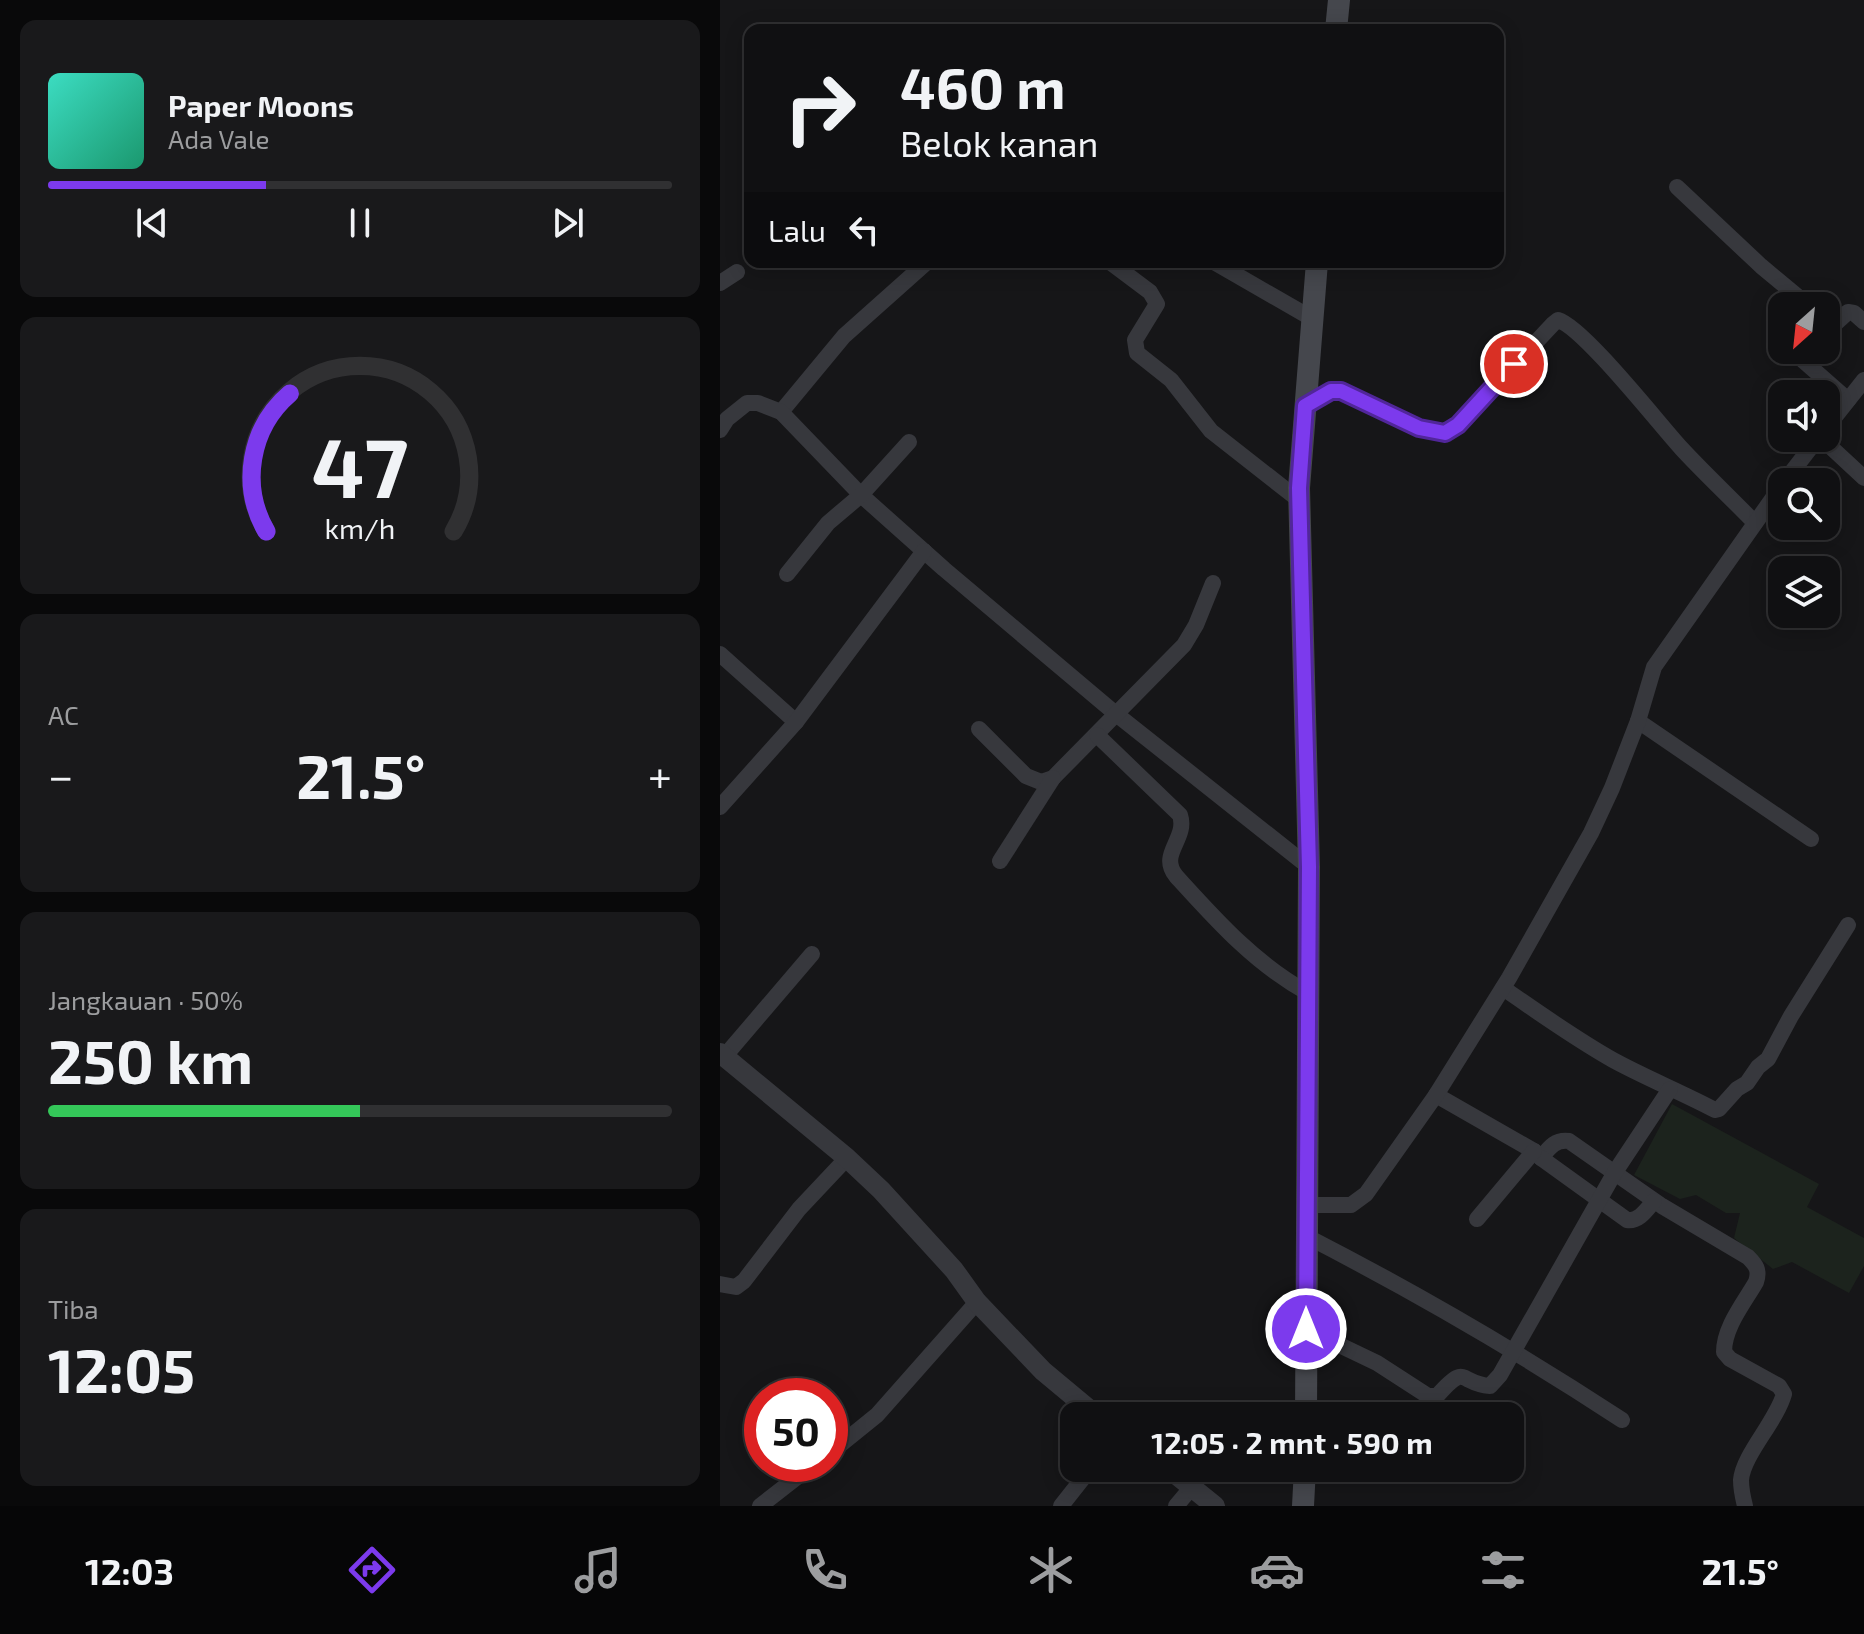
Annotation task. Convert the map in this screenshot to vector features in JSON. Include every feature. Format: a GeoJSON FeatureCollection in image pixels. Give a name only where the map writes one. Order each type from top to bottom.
{"type":"FeatureCollection","features":[{"type":"Feature","properties":{"kind":"main road"},"geometry":{"type":"LineString","coordinates":[[1337,24],[1339,0]]}},
{"type":"Feature","properties":{"kind":"main road"},"geometry":{"type":"LineString","coordinates":[[1306,1402],[1309,867],[1299,500],[1317,268]]}},
{"type":"Feature","properties":{"kind":"main road"},"geometry":{"type":"LineString","coordinates":[[1303,1506],[1304,1482]]}},
{"type":"Feature","properties":{"kind":"street"},"geometry":{"type":"LineString","coordinates":[[1677,187],[1792,292]]}},
{"type":"Feature","properties":{"kind":"street"},"geometry":{"type":"LineString","coordinates":[[781,412],[844,336],[920,268]]}},
{"type":"Feature","properties":{"kind":"street"},"geometry":{"type":"LineString","coordinates":[[1122,268],[1150,292],[1157,304],[1135,340],[1137,353],[1171,380],[1211,431],[1299,500]]}},
{"type":"Feature","properties":{"kind":"street"},"geometry":{"type":"LineString","coordinates":[[1224,268],[1313,319]]}},
{"type":"Feature","properties":{"kind":"street"},"geometry":{"type":"LineString","coordinates":[[720,283],[737,272]]}},
{"type":"Feature","properties":{"kind":"street"},"geometry":{"type":"LineString","coordinates":[[1840,319],[1848,312],[1864,322]]}},
{"type":"Feature","properties":{"kind":"street"},"geometry":{"type":"LineString","coordinates":[[1305,406],[1331,391],[1341,391],[1419,428],[1445,433],[1458,425],[1558,320],[1588,342],[1684,451],[1755,523]]}},
{"type":"Feature","properties":{"kind":"street"},"geometry":{"type":"LineString","coordinates":[[1807,364],[1848,400]]}},
{"type":"Feature","properties":{"kind":"street"},"geometry":{"type":"LineString","coordinates":[[1840,410],[1864,380]]}},
{"type":"Feature","properties":{"kind":"street"},"geometry":{"type":"LineString","coordinates":[[720,430],[727,419],[747,403],[758,403],[781,412],[861,495],[924,551],[1116,714],[1309,867]]}},
{"type":"Feature","properties":{"kind":"street"},"geometry":{"type":"LineString","coordinates":[[787,574],[828,523],[861,495],[909,442]]}},
{"type":"Feature","properties":{"kind":"street"},"geometry":{"type":"LineString","coordinates":[[1796,468],[1809,452]]}},
{"type":"Feature","properties":{"kind":"street"},"geometry":{"type":"LineString","coordinates":[[1835,452],[1864,478]]}},
{"type":"Feature","properties":{"kind":"street"},"geometry":{"type":"LineString","coordinates":[[1307,1205],[1351,1205],[1366,1194],[1436,1095],[1503,988],[1591,833],[1638,721],[1654,667],[1768,505]]}},
{"type":"Feature","properties":{"kind":"street"},"geometry":{"type":"LineString","coordinates":[[720,807],[796,722],[924,551]]}},
{"type":"Feature","properties":{"kind":"street"},"geometry":{"type":"LineString","coordinates":[[1000,861],[1053,778],[1184,645],[1213,583]]}},
{"type":"Feature","properties":{"kind":"street"},"geometry":{"type":"LineString","coordinates":[[720,654],[796,722]]}},
{"type":"Feature","properties":{"kind":"street"},"geometry":{"type":"LineString","coordinates":[[1638,721],[1811,839]]}},
{"type":"Feature","properties":{"kind":"street"},"geometry":{"type":"LineString","coordinates":[[979,729],[1026,776],[1041,782],[1053,778]]}},
{"type":"Feature","properties":{"kind":"street"},"geometry":{"type":"LineString","coordinates":[[1097,735],[1180,815],[1183,827],[1169,856],[1170,868],[1176,876],[1258,960],[1279,977],[1308,993]]}},
{"type":"Feature","properties":{"kind":"street"},"geometry":{"type":"LineString","coordinates":[[1503,988],[1569,1034],[1715,1110],[1747,1083],[1768,1059],[1848,925]]}},
{"type":"Feature","properties":{"kind":"street"},"geometry":{"type":"LineString","coordinates":[[812,954],[722,1055],[881,1190],[954,1270],[977,1302],[1043,1371],[1080,1402]]}},
{"type":"Feature","properties":{"kind":"street"},"geometry":{"type":"LineString","coordinates":[[1306,1329],[1377,1363],[1414,1389],[1433,1397],[1457,1376],[1490,1386],[1513,1352],[1615,1172],[1670,1089]]}},
{"type":"Feature","properties":{"kind":"street"},"geometry":{"type":"LineString","coordinates":[[1436,1095],[1538,1154],[1631,1221],[1640,1217],[1654,1201]]}},
{"type":"Feature","properties":{"kind":"street"},"geometry":{"type":"LineString","coordinates":[[1477,1219],[1538,1154],[1562,1140],[1569,1141],[1654,1201],[1748,1257],[1757,1266],[1759,1274],[1756,1282],[1728,1329],[1724,1352],[1730,1359],[1779,1386],[1784,1394],[1775,1418],[1745,1465],[1741,1477],[1745,1506]]}},
{"type":"Feature","properties":{"kind":"street"},"geometry":{"type":"LineString","coordinates":[[720,1284],[736,1287],[744,1281],[789,1221],[847,1158]]}},
{"type":"Feature","properties":{"kind":"street"},"geometry":{"type":"LineString","coordinates":[[1306,1236],[1393,1280],[1622,1420]]}},
{"type":"Feature","properties":{"kind":"street"},"geometry":{"type":"LineString","coordinates":[[848,1438],[877,1415],[977,1302]]}},
{"type":"Feature","properties":{"kind":"street"},"geometry":{"type":"LineString","coordinates":[[760,1506],[791,1482]]}},
{"type":"Feature","properties":{"kind":"street"},"geometry":{"type":"LineString","coordinates":[[1061,1506],[1080,1482]]}},
{"type":"Feature","properties":{"kind":"street"},"geometry":{"type":"LineString","coordinates":[[1186,1482],[1215,1506]]}},
{"type":"Feature","properties":{"kind":"street"},"geometry":{"type":"LineString","coordinates":[[1176,1506],[1192,1487]]}},
{"type":"Feature","properties":{"kind":"shaded area"},"geometry":{"type":"Polygon","coordinates":[[[1672,1104],[1819,1184],[1807,1207],[1864,1238],[1864,1266],[1849,1293],[1792,1262],[1773,1269],[1734,1238],[1740,1213],[1726,1213],[1696,1195],[1680,1199],[1634,1175],[1672,1104]]]}},
{"type":"Feature","properties":{"kind":"route"},"geometry":{"type":"LineString","coordinates":[[1306,1329],[1309,867],[1299,488],[1305,406],[1331,391],[1341,391],[1419,428],[1445,433],[1453,430],[1514,364]]}}]}
